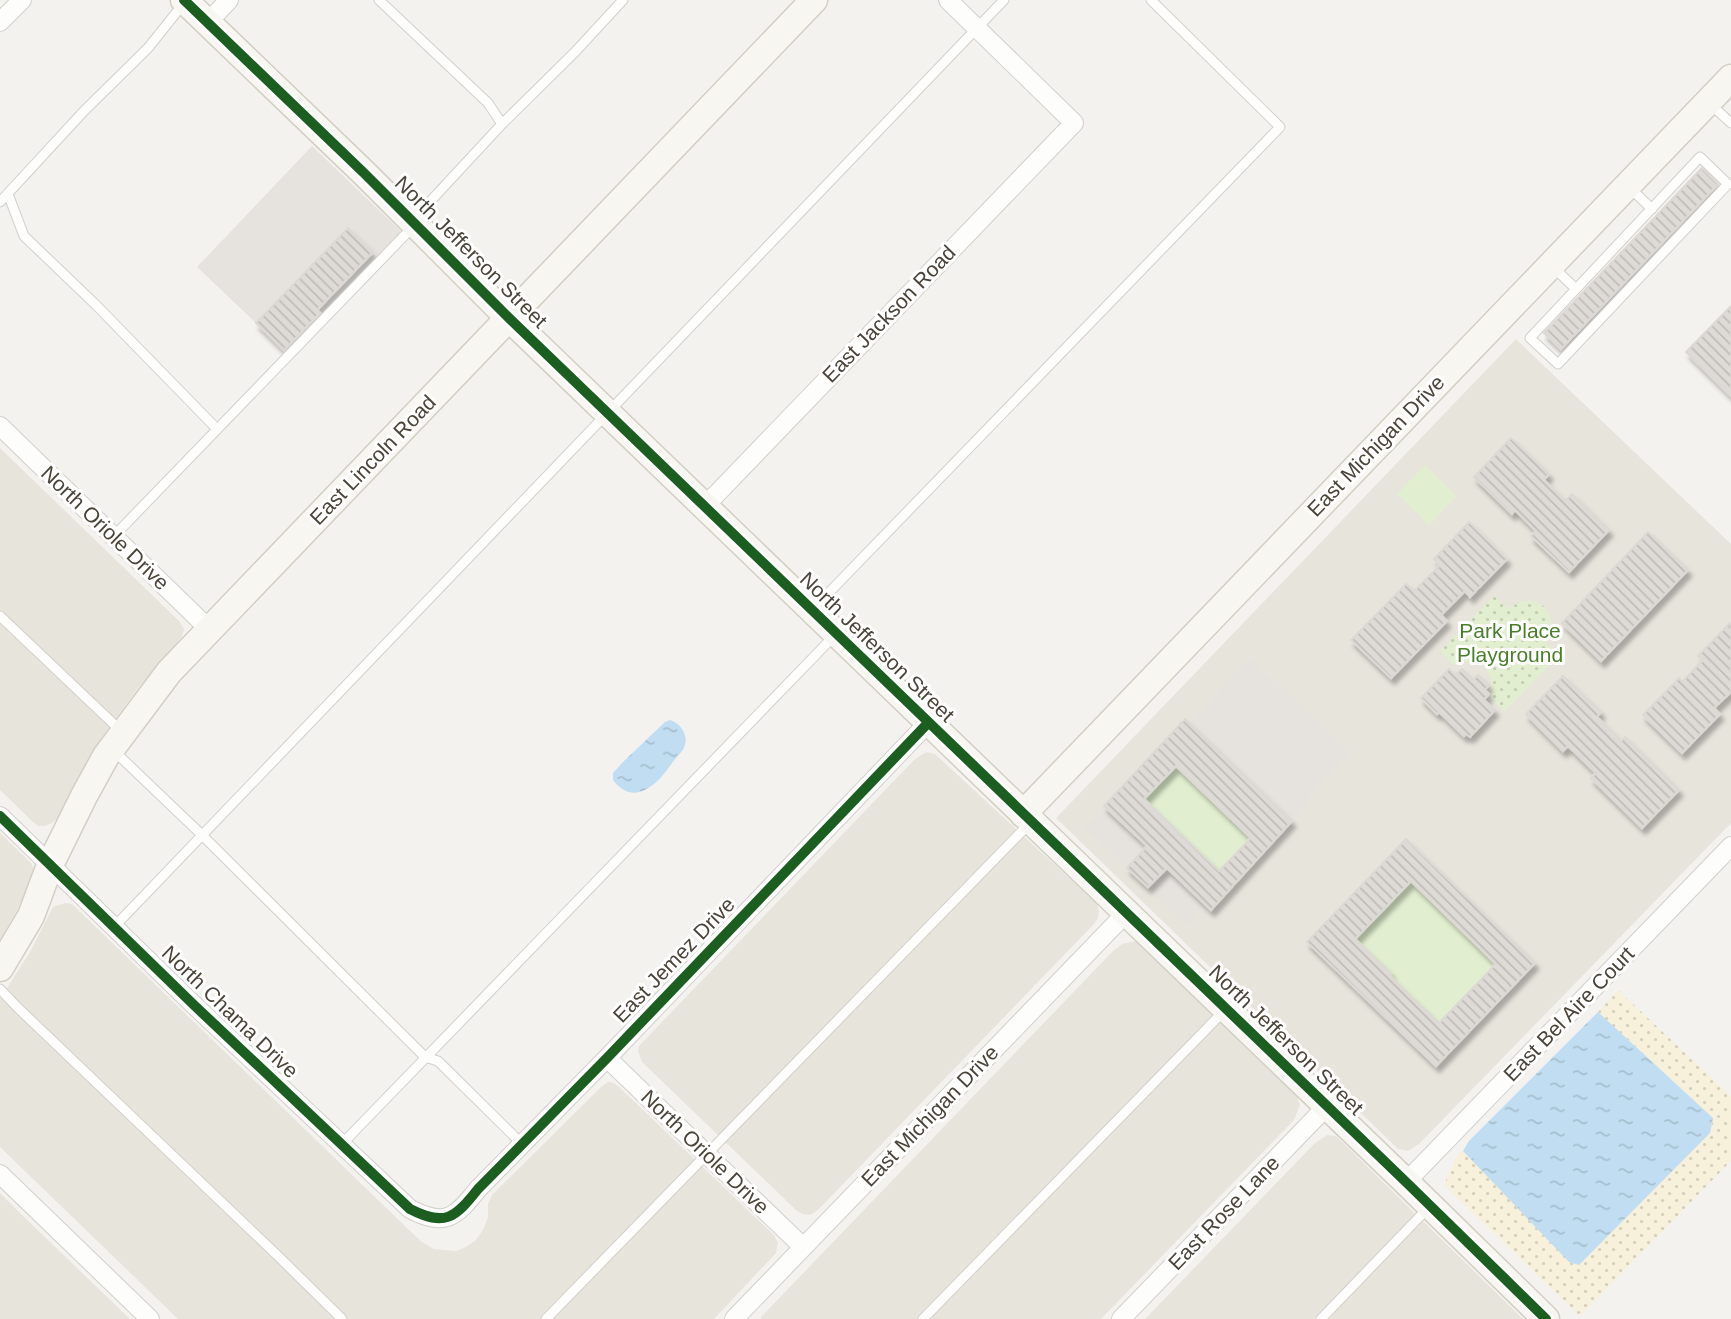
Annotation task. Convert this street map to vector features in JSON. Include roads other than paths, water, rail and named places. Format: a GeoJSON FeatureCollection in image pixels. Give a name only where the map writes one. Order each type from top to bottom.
{"type":"FeatureCollection","features":[{"type":"Feature","properties":{"kind":"street"},"geometry":{"type":"LineString","coordinates":[[0,22],[22,0]]}},
{"type":"Feature","properties":{"kind":"street"},"geometry":{"type":"LineString","coordinates":[[208,22],[229,0]]}},
{"type":"Feature","properties":{"kind":"street","name":"East Lincoln Road"},"geometry":{"type":"LineString","coordinates":[[0,968],[31,916],[50,865],[84,796],[118,741],[169,672],[814,0]]}},
{"type":"Feature","properties":{"kind":"street"},"geometry":{"type":"LineString","coordinates":[[948,0],[977,28]]}},
{"type":"Feature","properties":{"kind":"street","name":"North Jefferson Street"},"geometry":{"type":"LineString","coordinates":[[185,1],[509,318],[1546,1319]]}},
{"type":"Feature","properties":{"kind":"street","name":"East Jackson Road"},"geometry":{"type":"LineString","coordinates":[[705,506],[1074,123],[977,28]]}},
{"type":"Feature","properties":{"kind":"street","name":"East Michigan Drive"},"geometry":{"type":"LineString","coordinates":[[1027,818],[1731,78]]}},
{"type":"Feature","properties":{"kind":"street","name":"North Oriole Drive"},"geometry":{"type":"LineString","coordinates":[[0,426],[210,629]]}},
{"type":"Feature","properties":{"kind":"street","name":"East Jemez Drive"},"geometry":{"type":"LineString","coordinates":[[444,1219],[463,1208],[478,1189],[928,723]]}},
{"type":"Feature","properties":{"kind":"street","name":"North Chama Drive"},"geometry":{"type":"LineString","coordinates":[[0,817],[410,1209],[427,1217],[444,1219]]}},
{"type":"Feature","properties":{"kind":"street","name":"East Bel Aire Court"},"geometry":{"type":"LineString","coordinates":[[1406,1182],[1731,846]]}},
{"type":"Feature","properties":{"kind":"street","name":"East Michigan Drive"},"geometry":{"type":"LineString","coordinates":[[734,1319],[1126,913]]}},
{"type":"Feature","properties":{"kind":"street","name":"North Oriole Drive"},"geometry":{"type":"LineString","coordinates":[[607,1058],[803,1247]]}},
{"type":"Feature","properties":{"kind":"street","name":"East Rose Lane"},"geometry":{"type":"LineString","coordinates":[[1121,1319],[1326,1107]]}},
{"type":"Feature","properties":{"kind":"street"},"geometry":{"type":"LineString","coordinates":[[0,1174],[150,1319]]}},
{"type":"Feature","properties":{"kind":"lane"},"geometry":{"type":"LineString","coordinates":[[379,0],[488,103],[502,124]]}},
{"type":"Feature","properties":{"kind":"lane"},"geometry":{"type":"LineString","coordinates":[[114,536],[415,224],[425,207],[502,124],[623,0]]}},
{"type":"Feature","properties":{"kind":"lane"},"geometry":{"type":"LineString","coordinates":[[114,927],[1004,0]]}},
{"type":"Feature","properties":{"kind":"lane"},"geometry":{"type":"LineString","coordinates":[[812,610],[1280,127],[1151,0]]}},
{"type":"Feature","properties":{"kind":"lane"},"geometry":{"type":"LineString","coordinates":[[0,202],[84,111],[148,48],[185,1]]}},
{"type":"Feature","properties":{"kind":"lane"},"geometry":{"type":"LineString","coordinates":[[1708,102],[1731,123]]}},
{"type":"Feature","properties":{"kind":"lane"},"geometry":{"type":"LineString","coordinates":[[1700,157],[1728,184],[1558,364],[1530,338],[1576,289],[1700,157]]}},
{"type":"Feature","properties":{"kind":"lane"},"geometry":{"type":"LineString","coordinates":[[1627,186],[1652,209]]}},
{"type":"Feature","properties":{"kind":"lane"},"geometry":{"type":"LineString","coordinates":[[8,194],[24,236],[96,305],[216,429]]}},
{"type":"Feature","properties":{"kind":"lane"},"geometry":{"type":"LineString","coordinates":[[1551,265],[1576,289]]}},
{"type":"Feature","properties":{"kind":"lane"},"geometry":{"type":"LineString","coordinates":[[0,616],[202,835],[425,1057],[438,1061],[522,1144]]}},
{"type":"Feature","properties":{"kind":"lane"},"geometry":{"type":"LineString","coordinates":[[341,1145],[836,633]]}},
{"type":"Feature","properties":{"kind":"lane"},"geometry":{"type":"LineString","coordinates":[[546,1319],[1027,818]]}},
{"type":"Feature","properties":{"kind":"lane"},"geometry":{"type":"LineString","coordinates":[[0,989],[342,1319]]}},
{"type":"Feature","properties":{"kind":"lane"},"geometry":{"type":"LineString","coordinates":[[923,1319],[1226,1009]]}},
{"type":"Feature","properties":{"kind":"lane"},"geometry":{"type":"LineString","coordinates":[[1321,1319],[1430,1205]]}},
{"type":"Feature","properties":{"kind":"water"},"geometry":{"type":"Polygon","coordinates":[[[670,720],[680,726],[684,733],[686,741],[681,752],[660,778],[645,790],[629,792],[621,788],[613,780],[613,773],[670,720]]]}},
{"type":"Feature","properties":{"kind":"water"},"geometry":{"type":"Polygon","coordinates":[[[1598,1012],[1713,1118],[1710,1133],[1579,1265],[1569,1262],[1463,1151],[1469,1141],[1598,1012]]]}},
{"type":"Feature","properties":{"kind":"park label","name":"Park Place Playground"},"geometry":{"type":"Point","coordinates":[1510,643]}}]}
